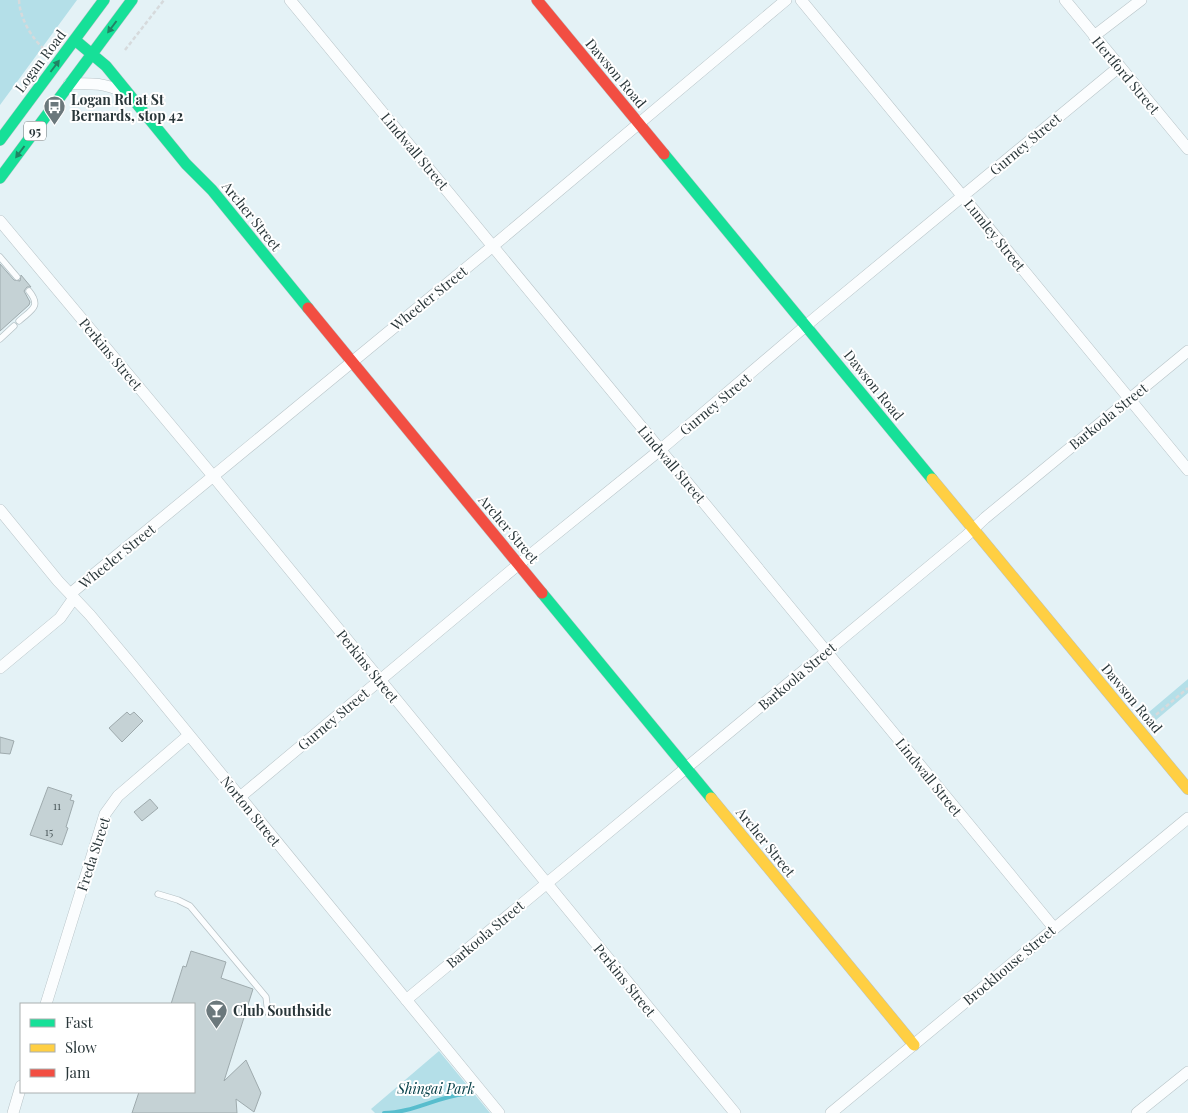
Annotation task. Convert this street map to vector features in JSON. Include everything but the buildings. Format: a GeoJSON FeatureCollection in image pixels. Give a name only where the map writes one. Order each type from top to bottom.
{"type":"FeatureCollection","features":[{"type":"Feature","properties":{"kind":"main road","name":"Logan Road"},"geometry":{"type":"LineString","coordinates":[[0,140],[104,0]]}},
{"type":"Feature","properties":{"kind":"main road","name":"95"},"geometry":{"type":"LineString","coordinates":[[0,178],[132,0]]}},
{"type":"Feature","properties":{"kind":"main road","name":"Dawson Road"},"geometry":{"type":"LineString","coordinates":[[537,0],[1188,789]]}},
{"type":"Feature","properties":{"kind":"main road","name":"Archer Street"},"geometry":{"type":"LineString","coordinates":[[74,40],[106,66],[186,164],[212,190],[351,362],[914,1045]]}},
{"type":"Feature","properties":{"kind":"street","name":"Lindwall Street"},"geometry":{"type":"LineString","coordinates":[[290,0],[1054,928]]}},
{"type":"Feature","properties":{"kind":"street","name":"Wheeler Street"},"geometry":{"type":"LineString","coordinates":[[0,668],[60,618],[72,596],[213,476],[493,246],[786,0]]}},
{"type":"Feature","properties":{"kind":"street","name":"Lumley Street"},"geometry":{"type":"LineString","coordinates":[[801,0],[1188,470]]}},
{"type":"Feature","properties":{"kind":"street","name":"Hertford Street"},"geometry":{"type":"LineString","coordinates":[[1065,0],[1188,149]]}},
{"type":"Feature","properties":{"kind":"street"},"geometry":{"type":"LineString","coordinates":[[1094,36],[1140,0]]}},
{"type":"Feature","properties":{"kind":"street","name":"Gurney Street"},"geometry":{"type":"LineString","coordinates":[[240,797],[1119,67]]}},
{"type":"Feature","properties":{"kind":"street"},"geometry":{"type":"LineString","coordinates":[[69,84],[98,83],[129,93]]}},
{"type":"Feature","properties":{"kind":"street","name":"Perkins Street"},"geometry":{"type":"LineString","coordinates":[[0,221],[213,476],[734,1113]]}},
{"type":"Feature","properties":{"kind":"street","name":"Barkoola Street"},"geometry":{"type":"LineString","coordinates":[[406,1000],[827,652],[966,536],[972,528],[1188,351]]}},
{"type":"Feature","properties":{"kind":"street","name":"Norton Street"},"geometry":{"type":"LineString","coordinates":[[0,510],[189,735],[499,1113]]}},
{"type":"Feature","properties":{"kind":"street","name":"Freda Street"},"geometry":{"type":"LineString","coordinates":[[46,1003],[105,814],[118,796],[189,735]]}},
{"type":"Feature","properties":{"kind":"street","name":"Brockhouse Street"},"geometry":{"type":"LineString","coordinates":[[831,1113],[1188,818]]}},
{"type":"Feature","properties":{"kind":"street"},"geometry":{"type":"LineString","coordinates":[[1137,1113],[1188,1072]]}},
{"type":"Feature","properties":{"kind":"street"},"geometry":{"type":"LineString","coordinates":[[13,1113],[20,1089]]}},
{"type":"Feature","properties":{"kind":"lane"},"geometry":{"type":"LineString","coordinates":[[0,257],[17,277]]}},
{"type":"Feature","properties":{"kind":"lane"},"geometry":{"type":"LineString","coordinates":[[19,321],[34,308],[36,303],[29,291]]}},
{"type":"Feature","properties":{"kind":"lane"},"geometry":{"type":"LineString","coordinates":[[0,339],[14,326]]}},
{"type":"Feature","properties":{"kind":"lane"},"geometry":{"type":"LineString","coordinates":[[158,894],[190,906],[266,997],[268,1013]]}},
{"type":"Feature","properties":{"kind":"path"},"geometry":{"type":"LineString","coordinates":[[20,0],[24,20],[35,42],[46,52]]}},
{"type":"Feature","properties":{"kind":"path"},"geometry":{"type":"LineString","coordinates":[[125,50],[164,0]]}},
{"type":"Feature","properties":{"kind":"path"},"geometry":{"type":"LineString","coordinates":[[1151,719],[1188,688]]}},
{"type":"Feature","properties":{"kind":"green space"},"geometry":{"type":"Polygon","coordinates":[[[0,0],[77,0],[0,105],[0,0]]]}},
{"type":"Feature","properties":{"kind":"green space"},"geometry":{"type":"Polygon","coordinates":[[[1188,679],[1188,693],[1156,720],[1149,712],[1188,679]]]}},
{"type":"Feature","properties":{"kind":"green space","name":"Shingai Park"},"geometry":{"type":"Polygon","coordinates":[[[439,1051],[490,1113],[375,1113],[371,1109],[439,1051]]]}},
{"type":"Feature","properties":{"kind":"waterway"},"geometry":{"type":"LineString","coordinates":[[384,1113],[404,1110],[465,1094]]}},
{"type":"Feature","properties":{"kind":"traffic: fast"},"geometry":{"type":"LineString","coordinates":[[0,140],[104,0]]}},
{"type":"Feature","properties":{"kind":"traffic: fast"},"geometry":{"type":"LineString","coordinates":[[0,178],[132,0]]}},
{"type":"Feature","properties":{"kind":"traffic: fast"},"geometry":{"type":"LineString","coordinates":[[75,40],[106,66],[186,164],[212,190],[308,308]]}},
{"type":"Feature","properties":{"kind":"traffic: fast"},"geometry":{"type":"LineString","coordinates":[[664,154],[932,479]]}},
{"type":"Feature","properties":{"kind":"traffic: fast"},"geometry":{"type":"LineString","coordinates":[[542,593],[711,798]]}},
{"type":"Feature","properties":{"kind":"traffic: slow"},"geometry":{"type":"LineString","coordinates":[[932,479],[1188,789]]}},
{"type":"Feature","properties":{"kind":"traffic: slow"},"geometry":{"type":"LineString","coordinates":[[711,798],[914,1045]]}},
{"type":"Feature","properties":{"kind":"traffic: jam"},"geometry":{"type":"LineString","coordinates":[[537,0],[664,154]]}},
{"type":"Feature","properties":{"kind":"traffic: jam"},"geometry":{"type":"LineString","coordinates":[[308,308],[542,593]]}},
{"type":"Feature","properties":{"kind":"place","name":"Logan Rd at St Bernards, stop 42"},"geometry":{"type":"Point","coordinates":[55,126]}},
{"type":"Feature","properties":{"kind":"place","name":"Club Southside"},"geometry":{"type":"Point","coordinates":[217,1029]}}]}
